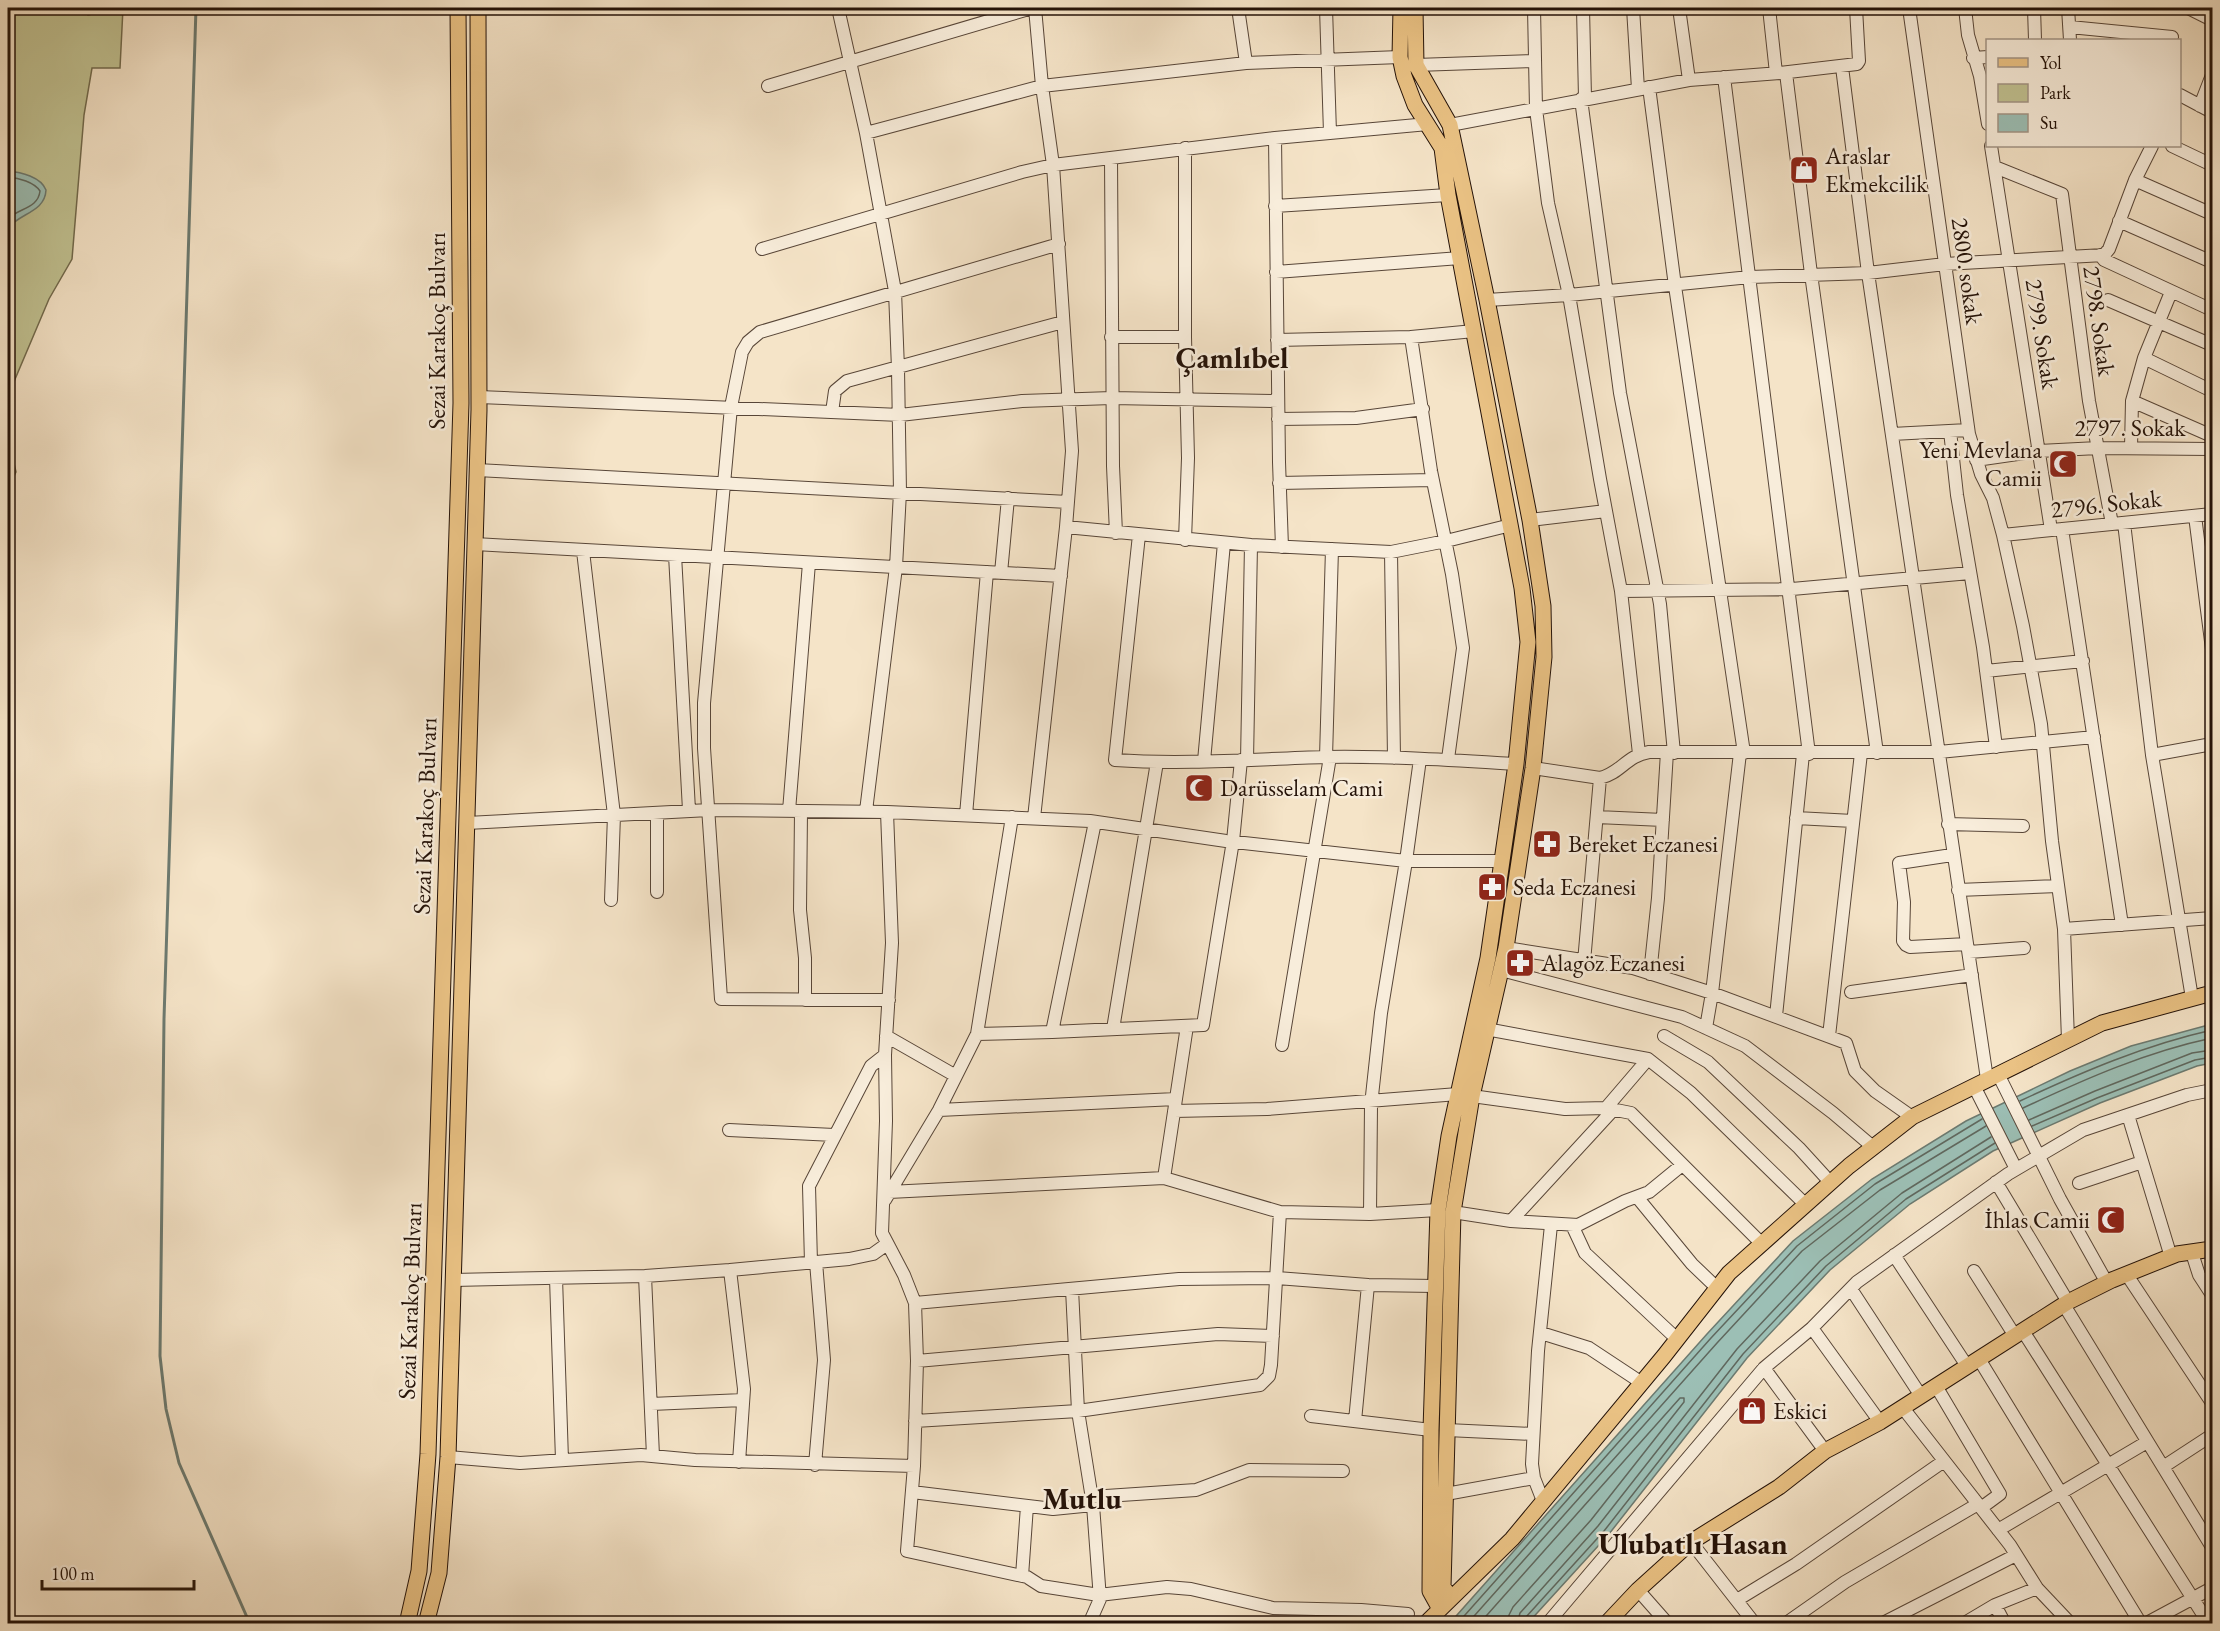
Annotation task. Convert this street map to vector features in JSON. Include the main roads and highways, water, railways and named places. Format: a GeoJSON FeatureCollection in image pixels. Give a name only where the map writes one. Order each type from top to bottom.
{"type":"FeatureCollection","features":[{"type":"Feature","properties":{"kind":"main road","name":"Sezai Karakoç Bulvarı"},"geometry":{"type":"LineString","coordinates":[[407,1623],[419,1571],[428,1455],[461,415],[458,8]]}},
{"type":"Feature","properties":{"kind":"main road"},"geometry":{"type":"LineString","coordinates":[[426,1623],[439,1573],[448,1458],[479,397],[478,8]]}},
{"type":"Feature","properties":{"kind":"main road"},"geometry":{"type":"LineString","coordinates":[[1401,8],[1400,57],[1404,76],[1415,105],[1442,148],[1448,195],[1522,588],[1528,642],[1516,764],[1488,958],[1465,1095]]}},
{"type":"Feature","properties":{"kind":"main road"},"geometry":{"type":"LineString","coordinates":[[1414,8],[1416,65],[1450,124],[1487,300],[1530,520],[1543,606],[1544,657],[1533,768],[1502,970],[1465,1095],[1449,1136],[1445,1211],[1448,1430],[1443,1587],[1445,1604]]}},
{"type":"Feature","properties":{"kind":"main road"},"geometry":{"type":"LineString","coordinates":[[1425,1623],[1512,1539],[1642,1383],[1729,1273],[1830,1182],[1912,1117],[1986,1080],[2102,1023],[2212,993]]}},
{"type":"Feature","properties":{"kind":"main road"},"geometry":{"type":"LineString","coordinates":[[1445,1211],[1435,1286],[1430,1591],[1445,1604]]}},
{"type":"Feature","properties":{"kind":"main road"},"geometry":{"type":"LineString","coordinates":[[1606,1623],[1638,1590],[1691,1542],[1779,1487],[1825,1451],[1903,1408],[2066,1303],[2107,1283],[2171,1257],[2212,1249]]}},
{"type":"Feature","properties":{"kind":"water"},"geometry":{"type":"Polygon","coordinates":[[[8,171],[35,179],[46,190],[45,197],[37,208],[8,228],[8,171]]]}},
{"type":"Feature","properties":{"kind":"water"},"geometry":{"type":"Polygon","coordinates":[[[2212,1024],[2212,1063],[2197,1066],[2100,1103],[1993,1151],[1910,1204],[1830,1270],[1747,1358],[1609,1534],[1528,1623],[1449,1624],[1707,1334],[1793,1241],[1872,1179],[1966,1121],[2070,1071],[2131,1046],[2212,1024]]]}},
{"type":"Feature","properties":{"kind":"waterway"},"geometry":{"type":"LineString","coordinates":[[196,8],[164,1019],[160,1356],[166,1409],[179,1463],[250,1624]]}},
{"type":"Feature","properties":{"kind":"place","name":"Araslar Ekmekcilik"},"geometry":{"type":"Point","coordinates":[1804,170]}},
{"type":"Feature","properties":{"kind":"place","name":"Yeni Mevlana Camii"},"geometry":{"type":"Point","coordinates":[2063,464]}},
{"type":"Feature","properties":{"kind":"place","name":"Darüsselam Cami"},"geometry":{"type":"Point","coordinates":[1199,788]}},
{"type":"Feature","properties":{"kind":"place","name":"Bereket Eczanesi"},"geometry":{"type":"Point","coordinates":[1547,844]}},
{"type":"Feature","properties":{"kind":"place","name":"Seda Eczanesi"},"geometry":{"type":"Point","coordinates":[1492,887]}},
{"type":"Feature","properties":{"kind":"place","name":"Alagöz Eczanesi"},"geometry":{"type":"Point","coordinates":[1520,963]}},
{"type":"Feature","properties":{"kind":"place","name":"İhlas Camii"},"geometry":{"type":"Point","coordinates":[2111,1220]}},
{"type":"Feature","properties":{"kind":"place","name":"Eskici"},"geometry":{"type":"Point","coordinates":[1752,1411]}},
{"type":"Feature","properties":{"kind":"district","name":"Çamlıbel"},"geometry":{"type":"Point","coordinates":[1232,358]}},
{"type":"Feature","properties":{"kind":"district","name":"Mutlu"},"geometry":{"type":"Point","coordinates":[1082,1499]}},
{"type":"Feature","properties":{"kind":"district","name":"Ulubatlı Hasan"},"geometry":{"type":"Point","coordinates":[1693,1544]}}]}
